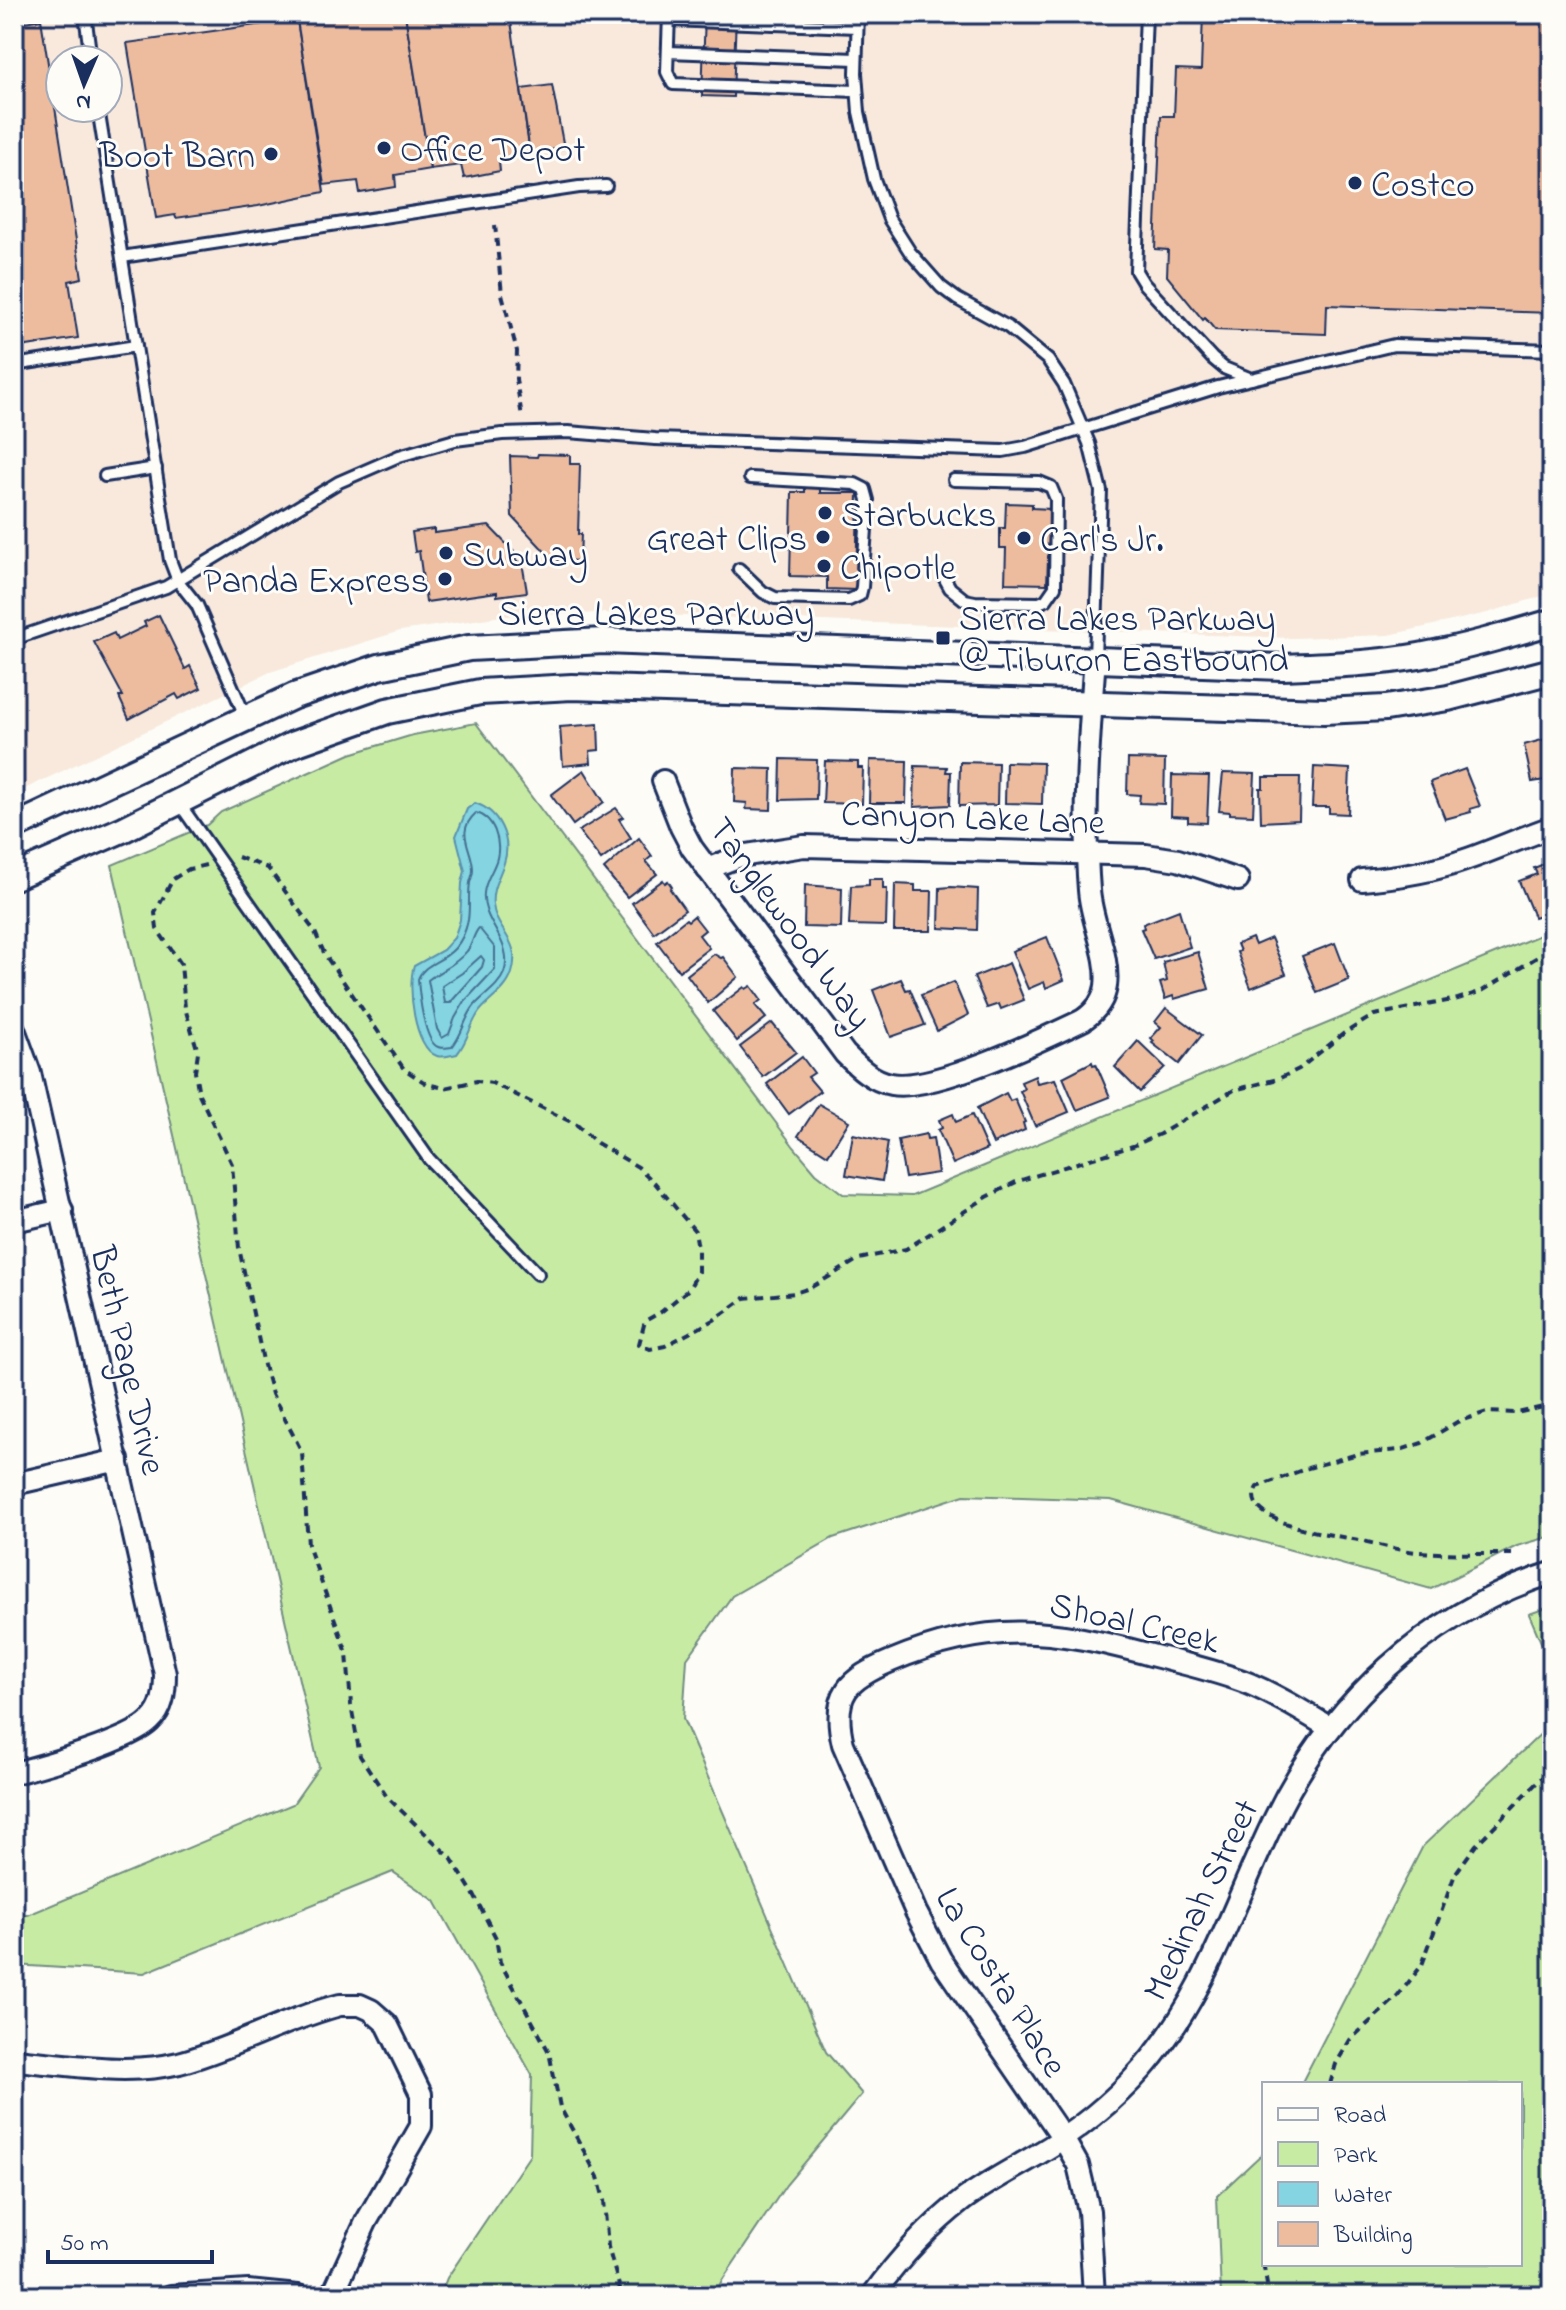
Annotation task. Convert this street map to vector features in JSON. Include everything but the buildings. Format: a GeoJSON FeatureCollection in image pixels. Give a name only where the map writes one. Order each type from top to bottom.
{"type":"FeatureCollection","features":[{"type":"Feature","properties":{"kind":"street","name":"Sierra Lakes Parkway"},"geometry":{"type":"LineString","coordinates":[[14,827],[294,696],[369,670],[469,648],[604,641],[1282,667],[1325,666],[1417,656],[1507,636],[1552,622]]}},
{"type":"Feature","properties":{"kind":"street"},"geometry":{"type":"LineString","coordinates":[[1087,853],[1095,658]]}},
{"type":"Feature","properties":{"kind":"street","name":"Sierra Lakes Parkway"},"geometry":{"type":"LineString","coordinates":[[14,877],[124,829],[294,744],[387,711],[480,692],[572,687],[1324,711],[1386,708],[1448,698],[1552,671]]}},
{"type":"Feature","properties":{"kind":"street","name":"Tanglewood Way"},"geometry":{"type":"LineString","coordinates":[[663,781],[681,827],[707,869],[845,1054],[858,1067],[889,1084],[907,1086],[940,1080],[1083,1020],[1095,1011],[1102,1000],[1107,973],[1091,911],[1087,853]]}},
{"type":"Feature","properties":{"kind":"street"},"geometry":{"type":"LineString","coordinates":[[1362,880],[1395,878],[1429,871],[1552,827]]}},
{"type":"Feature","properties":{"kind":"street","name":"Canyon Lake Lane"},"geometry":{"type":"LineString","coordinates":[[707,869],[740,856],[804,846],[1146,855],[1178,860],[1238,880]]}},
{"type":"Feature","properties":{"kind":"street","name":"Beth Page Drive"},"geometry":{"type":"LineString","coordinates":[[14,1029],[30,1073],[62,1210],[163,1655],[165,1692],[160,1708],[150,1721],[136,1731],[14,1773]]}},
{"type":"Feature","properties":{"kind":"street"},"geometry":{"type":"LineString","coordinates":[[14,1221],[62,1210]]}},
{"type":"Feature","properties":{"kind":"street"},"geometry":{"type":"LineString","coordinates":[[14,1484],[118,1460]]}},
{"type":"Feature","properties":{"kind":"street","name":"Medinah Street"},"geometry":{"type":"LineString","coordinates":[[872,2296],[899,2262],[944,2216],[991,2181],[1063,2138],[1103,2109],[1160,2047],[1211,1964],[1274,1819],[1299,1773],[1330,1728],[1394,1660],[1446,1621],[1491,1596],[1552,1573]]}},
{"type":"Feature","properties":{"kind":"street","name":"Shoal Creek"},"geometry":{"type":"LineString","coordinates":[[841,1705],[845,1692],[863,1673],[921,1648],[983,1634],[1044,1632],[1091,1639],[1224,1675],[1269,1693],[1330,1728]]}},
{"type":"Feature","properties":{"kind":"street","name":"La Costa Place"},"geometry":{"type":"LineString","coordinates":[[841,1705],[843,1744],[927,1935],[1078,2165],[1089,2211],[1094,2296]]}},
{"type":"Feature","properties":{"kind":"street"},"geometry":{"type":"LineString","coordinates":[[14,2060],[114,2068],[158,2066],[198,2056],[328,2008],[360,2005],[371,2010],[387,2024],[417,2081],[423,2110],[415,2139],[366,2222],[332,2296]]}},
{"type":"Feature","properties":{"kind":"street"},"geometry":{"type":"LineString","coordinates":[[171,2296],[248,2291],[298,2296]]}},
{"type":"Feature","properties":{"kind":"lane"},"geometry":{"type":"LineString","coordinates":[[85,14],[89,44]]}},
{"type":"Feature","properties":{"kind":"lane"},"geometry":{"type":"LineString","coordinates":[[858,14],[856,91],[880,201],[899,237],[923,270],[941,287],[1008,327],[1048,360],[1064,384],[1095,457],[1101,491],[1095,658]]}},
{"type":"Feature","properties":{"kind":"lane"},"geometry":{"type":"LineString","coordinates":[[1146,14],[1136,271],[1144,284],[1212,358],[1224,368],[1253,380]]}},
{"type":"Feature","properties":{"kind":"lane"},"geometry":{"type":"LineString","coordinates":[[856,91],[677,86],[668,77],[668,52],[669,17],[857,27]]}},
{"type":"Feature","properties":{"kind":"lane"},"geometry":{"type":"LineString","coordinates":[[668,52],[856,59]]}},
{"type":"Feature","properties":{"kind":"lane"},"geometry":{"type":"LineString","coordinates":[[101,124],[170,560],[178,581],[197,605],[246,718]]}},
{"type":"Feature","properties":{"kind":"lane"},"geometry":{"type":"LineString","coordinates":[[122,257],[579,187],[606,186]]}},
{"type":"Feature","properties":{"kind":"lane"},"geometry":{"type":"LineString","coordinates":[[14,639],[145,597],[178,581],[339,482],[399,456],[455,440],[513,433],[568,432],[645,439],[992,452],[1025,447],[1218,387],[1394,345],[1552,350]]}},
{"type":"Feature","properties":{"kind":"lane"},"geometry":{"type":"LineString","coordinates":[[14,365],[136,346]]}},
{"type":"Feature","properties":{"kind":"lane"},"geometry":{"type":"LineString","coordinates":[[105,476],[156,468]]}},
{"type":"Feature","properties":{"kind":"lane"},"geometry":{"type":"LineString","coordinates":[[739,569],[763,592],[775,598],[849,600],[860,595],[862,587],[868,500],[865,489],[855,484],[750,478]]}},
{"type":"Feature","properties":{"kind":"lane"},"geometry":{"type":"LineString","coordinates":[[945,579],[957,595],[975,602],[1039,603],[1046,600],[1055,587],[1056,499],[1051,487],[1039,482],[954,480]]}},
{"type":"Feature","properties":{"kind":"lane"},"geometry":{"type":"LineString","coordinates":[[178,802],[429,1159],[538,1274]]}},
{"type":"Feature","properties":{"kind":"path"},"geometry":{"type":"LineString","coordinates":[[495,225],[502,294],[517,351],[516,379],[522,417]]}},
{"type":"Feature","properties":{"kind":"path"},"geometry":{"type":"LineString","coordinates":[[622,2296],[608,2247],[604,2200],[598,2177],[560,2107],[549,2052],[500,1962],[496,1938],[451,1858],[387,1797],[360,1756],[351,1705],[347,1653],[308,1545],[302,1452],[272,1394],[264,1365],[239,1248],[232,1164],[199,1094],[195,1072],[198,1052],[185,1008],[181,964],[157,929],[155,913],[173,879],[189,869],[237,857],[268,868],[315,932],[325,955],[404,1069],[427,1084],[444,1088],[477,1081],[492,1083],[577,1125],[597,1143],[638,1167],[655,1183],[695,1231],[698,1272],[689,1289],[645,1321],[639,1344],[650,1349],[665,1346],[714,1320],[745,1298],[795,1293],[810,1288],[859,1259],[906,1249],[987,1197],[1018,1181],[1133,1146],[1160,1134],[1234,1090],[1289,1074],[1374,1015],[1458,999],[1482,991],[1552,948]]}},
{"type":"Feature","properties":{"kind":"path"},"geometry":{"type":"LineString","coordinates":[[1512,1554],[1416,1552],[1293,1527],[1259,1507],[1253,1499],[1254,1492],[1257,1487],[1308,1468],[1358,1454],[1400,1450],[1422,1443],[1457,1422],[1487,1412],[1517,1413],[1552,1405]]}},
{"type":"Feature","properties":{"kind":"path"},"geometry":{"type":"LineString","coordinates":[[1546,1604],[1552,1609]]}},
{"type":"Feature","properties":{"kind":"path"},"geometry":{"type":"LineString","coordinates":[[1331,2082],[1336,2064],[1350,2040],[1398,1996],[1422,1965],[1455,1874],[1476,1845],[1552,1767]]}},
{"type":"Feature","properties":{"kind":"path"},"geometry":{"type":"LineString","coordinates":[[1264,2266],[1269,2296]]}},
{"type":"Feature","properties":{"kind":"shaded area"},"geometry":{"type":"Polygon","coordinates":[[[14,14],[1552,14],[1552,593],[1487,613],[1389,635],[1292,638],[603,613],[502,616],[400,631],[270,672],[14,794],[14,14]]]}},
{"type":"Feature","properties":{"kind":"green space"},"geometry":{"type":"Polygon","coordinates":[[[476,723],[794,1147],[816,1173],[843,1194],[912,1196],[1552,930],[1552,1536],[1517,1546],[1431,1589],[1111,1500],[964,1495],[833,1538],[732,1596],[687,1659],[683,1719],[826,2052],[862,2094],[786,2185],[721,2282],[715,2296],[440,2296],[447,2278],[530,2155],[532,2075],[435,1901],[393,1872],[144,1973],[14,1965],[14,1915],[28,1915],[293,1804],[319,1767],[112,865],[207,825],[221,812],[350,754],[413,735],[476,723]]]}},
{"type":"Feature","properties":{"kind":"green space"},"geometry":{"type":"Polygon","coordinates":[[[1552,1606],[1552,1668],[1529,1614],[1552,1606]]]}},
{"type":"Feature","properties":{"kind":"green space"},"geometry":{"type":"Polygon","coordinates":[[[1552,1723],[1552,2296],[1221,2296],[1217,2196],[1262,2154],[1262,2266],[1522,2266],[1522,2082],[1302,2082],[1423,1846],[1552,1723]]]}},
{"type":"Feature","properties":{"kind":"water"},"geometry":{"type":"Polygon","coordinates":[[[475,803],[491,812],[505,836],[506,854],[494,889],[493,905],[514,952],[514,962],[506,984],[480,1011],[457,1054],[439,1057],[429,1051],[418,1029],[412,1001],[412,975],[414,966],[443,950],[454,938],[460,920],[465,871],[456,836],[467,809],[475,803]]]}},
{"type":"Feature","properties":{"kind":"place","name":"Office Depot"},"geometry":{"type":"Point","coordinates":[384,148]}},
{"type":"Feature","properties":{"kind":"place","name":"Boot Barn"},"geometry":{"type":"Point","coordinates":[271,154]}},
{"type":"Feature","properties":{"kind":"place","name":"Costco"},"geometry":{"type":"Point","coordinates":[1355,183]}},
{"type":"Feature","properties":{"kind":"place","name":"Starbucks"},"geometry":{"type":"Point","coordinates":[825,513]}},
{"type":"Feature","properties":{"kind":"place","name":"Great Clips"},"geometry":{"type":"Point","coordinates":[823,537]}},
{"type":"Feature","properties":{"kind":"place","name":"Carl's Jr."},"geometry":{"type":"Point","coordinates":[1024,538]}},
{"type":"Feature","properties":{"kind":"place","name":"Subway"},"geometry":{"type":"Point","coordinates":[446,553]}},
{"type":"Feature","properties":{"kind":"place","name":"Chipotle"},"geometry":{"type":"Point","coordinates":[824,566]}},
{"type":"Feature","properties":{"kind":"place","name":"Panda Express"},"geometry":{"type":"Point","coordinates":[445,579]}},
{"type":"Feature","properties":{"kind":"place","name":"Sierra Lakes Parkway @ Tiburon Eastbound"},"geometry":{"type":"Point","coordinates":[943,638]}}]}
